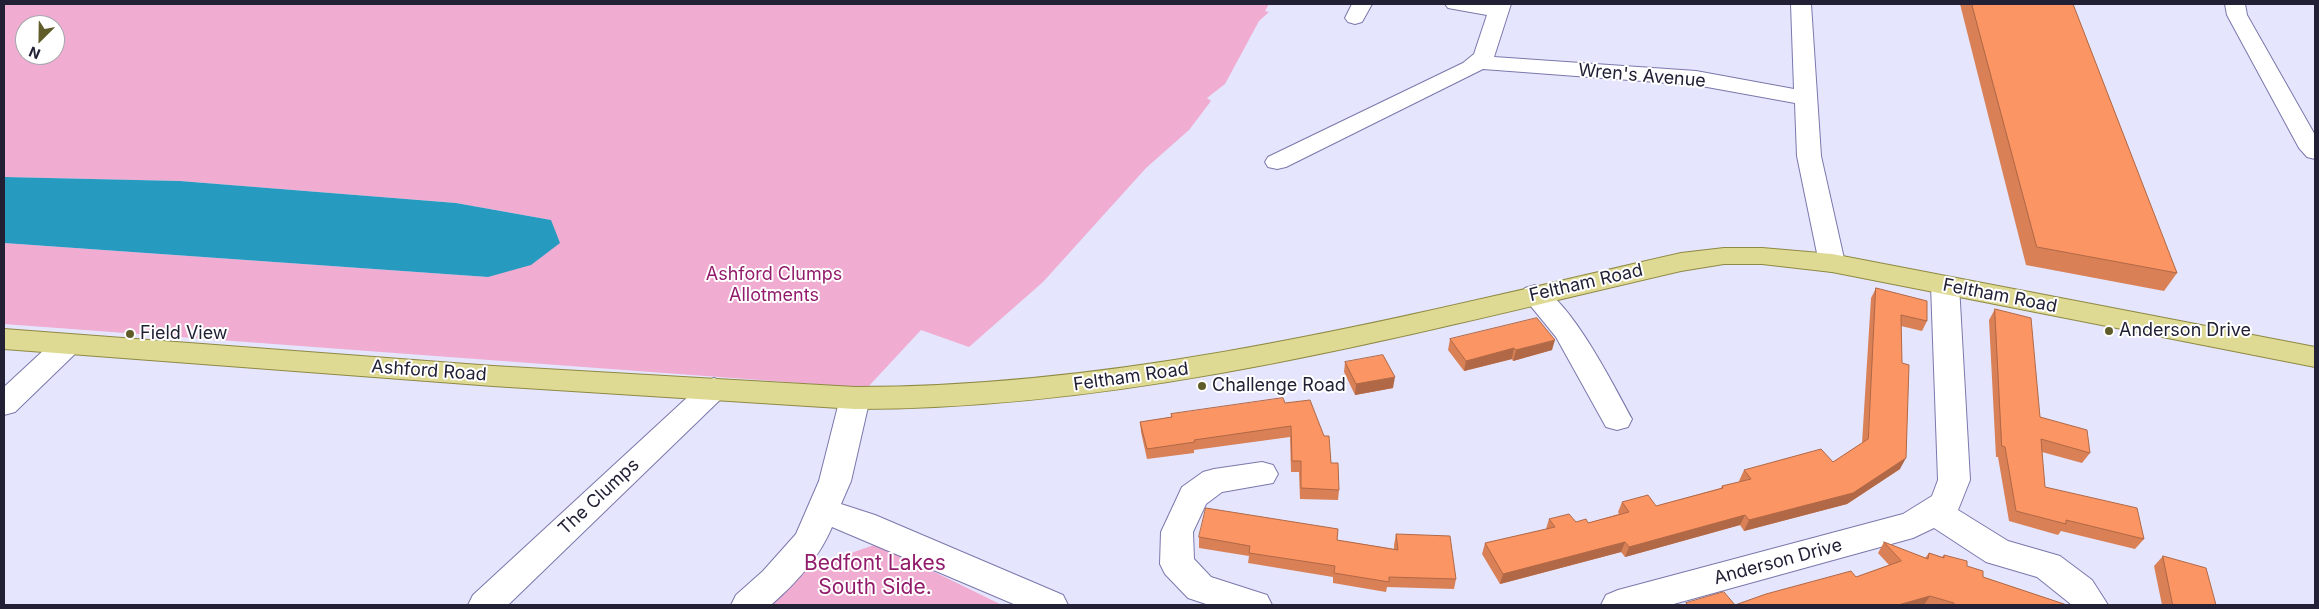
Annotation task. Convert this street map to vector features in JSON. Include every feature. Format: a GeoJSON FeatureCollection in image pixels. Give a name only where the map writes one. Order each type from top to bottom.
{"type":"FeatureCollection","features":[{"type":"Feature","properties":{"kind":"main road","name":"Feltham Road"},"geometry":{"type":"LineString","coordinates":[[855,398],[896,398],[1072,386],[1212,366],[1332,342],[1681,262],[1724,256],[1762,256],[1832,262],[2315,357]]}},
{"type":"Feature","properties":{"kind":"main road","name":"Ashford Road"},"geometry":{"type":"LineString","coordinates":[[4,340],[492,376],[855,398]]}},
{"type":"Feature","properties":{"kind":"street"},"geometry":{"type":"LineString","coordinates":[[1277,162],[1472,68],[1484,56],[1500,7],[1456,4]]}},
{"type":"Feature","properties":{"kind":"street"},"geometry":{"type":"LineString","coordinates":[[1802,4],[1809,156],[1832,262]]}},
{"type":"Feature","properties":{"kind":"street"},"geometry":{"type":"LineString","coordinates":[[2235,4],[2237,15],[2315,152]]}},
{"type":"Feature","properties":{"kind":"street","name":"Wren's Avenue"},"geometry":{"type":"LineString","coordinates":[[1478,62],[1696,78],[1806,98]]}},
{"type":"Feature","properties":{"kind":"street","name":"Anderson Drive"},"geometry":{"type":"LineString","coordinates":[[1622,605],[1913,525],[1945,504],[1954,480],[1945,285]]}},
{"type":"Feature","properties":{"kind":"street"},"geometry":{"type":"LineString","coordinates":[[1535,294],[1567,331],[1617,418]]}},
{"type":"Feature","properties":{"kind":"street"},"geometry":{"type":"LineString","coordinates":[[4,404],[68,344]]}},
{"type":"Feature","properties":{"kind":"street","name":"The Clumps"},"geometry":{"type":"LineString","coordinates":[[485,605],[714,389]]}},
{"type":"Feature","properties":{"kind":"street"},"geometry":{"type":"LineString","coordinates":[[748,605],[775,581],[809,542],[824,511],[835,481],[855,398]]}},
{"type":"Feature","properties":{"kind":"street"},"geometry":{"type":"LineString","coordinates":[[1255,605],[1200,588],[1177,564],[1177,532],[1193,496],[1214,481],[1262,474]]}},
{"type":"Feature","properties":{"kind":"street"},"geometry":{"type":"LineString","coordinates":[[824,511],[863,524],[1051,605]]}},
{"type":"Feature","properties":{"kind":"street"},"geometry":{"type":"LineString","coordinates":[[1934,511],[1998,552],[2048,566],[2080,590],[2091,605]]}},
{"type":"Feature","properties":{"kind":"green space","name":"Ashford Clumps Allotments"},"geometry":{"type":"Polygon","coordinates":[[[4,4],[1269,4],[1265,11],[1269,12],[1259,21],[1225,84],[1207,98],[1211,101],[1189,130],[1146,168],[1043,282],[969,347],[921,330],[867,388],[4,324],[4,243],[488,277],[551,220],[456,203],[180,181],[4,177],[4,4]]]}},
{"type":"Feature","properties":{"kind":"green space","name":"Bedfont Lakes South Side."},"geometry":{"type":"Polygon","coordinates":[[[877,544],[1002,605],[768,605],[805,569],[877,544]]]}},
{"type":"Feature","properties":{"kind":"water"},"geometry":{"type":"Polygon","coordinates":[[[4,177],[180,181],[456,203],[551,220],[560,243],[531,265],[488,277],[4,243],[4,177]]]}},
{"type":"Feature","properties":{"kind":"building"},"geometry":{"type":"Polygon","coordinates":[[[1972,4],[2073,4],[2177,273],[2037,247],[1972,4]]]}},
{"type":"Feature","properties":{"kind":"building"},"geometry":{"type":"Polygon","coordinates":[[[1876,288],[1927,301],[1927,321],[1901,315],[1902,363],[1909,365],[1906,458],[1853,493],[1749,520],[1745,515],[1629,547],[1625,542],[1503,574],[1485,543],[1555,527],[1549,519],[1569,514],[1576,522],[1586,519],[1588,523],[1629,512],[1622,502],[1648,495],[1656,506],[1723,488],[1722,486],[1751,479],[1744,470],[1821,449],[1833,462],[1868,439],[1876,288]]]}},
{"type":"Feature","properties":{"kind":"building"},"geometry":{"type":"Polygon","coordinates":[[[1995,309],[2031,318],[2040,417],[2087,430],[2090,453],[2041,439],[2045,487],[2137,508],[2144,539],[2066,520],[2066,524],[2016,511],[2005,447],[2002,446],[1995,309]]]}},
{"type":"Feature","properties":{"kind":"building"},"geometry":{"type":"Polygon","coordinates":[[[1537,318],[1555,340],[1516,350],[1514,348],[1466,361],[1450,339],[1537,318]]]}},
{"type":"Feature","properties":{"kind":"building"},"geometry":{"type":"Polygon","coordinates":[[[1383,355],[1395,377],[1356,384],[1345,362],[1383,355]]]}},
{"type":"Feature","properties":{"kind":"building"},"geometry":{"type":"Polygon","coordinates":[[[1283,398],[1285,403],[1310,400],[1324,436],[1329,436],[1331,463],[1338,463],[1339,490],[1301,488],[1301,461],[1292,461],[1291,426],[1147,449],[1140,422],[1172,417],[1171,414],[1283,398]]]}},
{"type":"Feature","properties":{"kind":"building"},"geometry":{"type":"Polygon","coordinates":[[[1206,508],[1338,529],[1337,540],[1398,550],[1396,534],[1450,536],[1456,579],[1389,577],[1389,582],[1334,573],[1335,566],[1249,553],[1250,546],[1199,537],[1206,508]]]}},
{"type":"Feature","properties":{"kind":"building"},"geometry":{"type":"Polygon","coordinates":[[[1884,542],[1928,559],[1929,553],[1944,558],[1944,555],[1967,561],[1967,566],[1983,571],[1983,577],[2067,605],[1954,605],[1954,603],[1930,596],[1898,605],[1735,605],[1766,594],[1851,571],[1856,577],[1901,561],[1884,542]]]}},
{"type":"Feature","properties":{"kind":"building"},"geometry":{"type":"Polygon","coordinates":[[[2163,556],[2206,568],[2216,605],[2173,605],[2163,556]]]}},
{"type":"Feature","properties":{"kind":"building"},"geometry":{"type":"Polygon","coordinates":[[[1724,592],[1735,605],[1688,605],[1686,603],[1724,592]]]}},
{"type":"Feature","properties":{"kind":"place","name":"Anderson Drive"},"geometry":{"type":"Point","coordinates":[2109,331]}},
{"type":"Feature","properties":{"kind":"place","name":"Field View"},"geometry":{"type":"Point","coordinates":[130,334]}},
{"type":"Feature","properties":{"kind":"place","name":"Challenge Road"},"geometry":{"type":"Point","coordinates":[1202,386]}}]}
